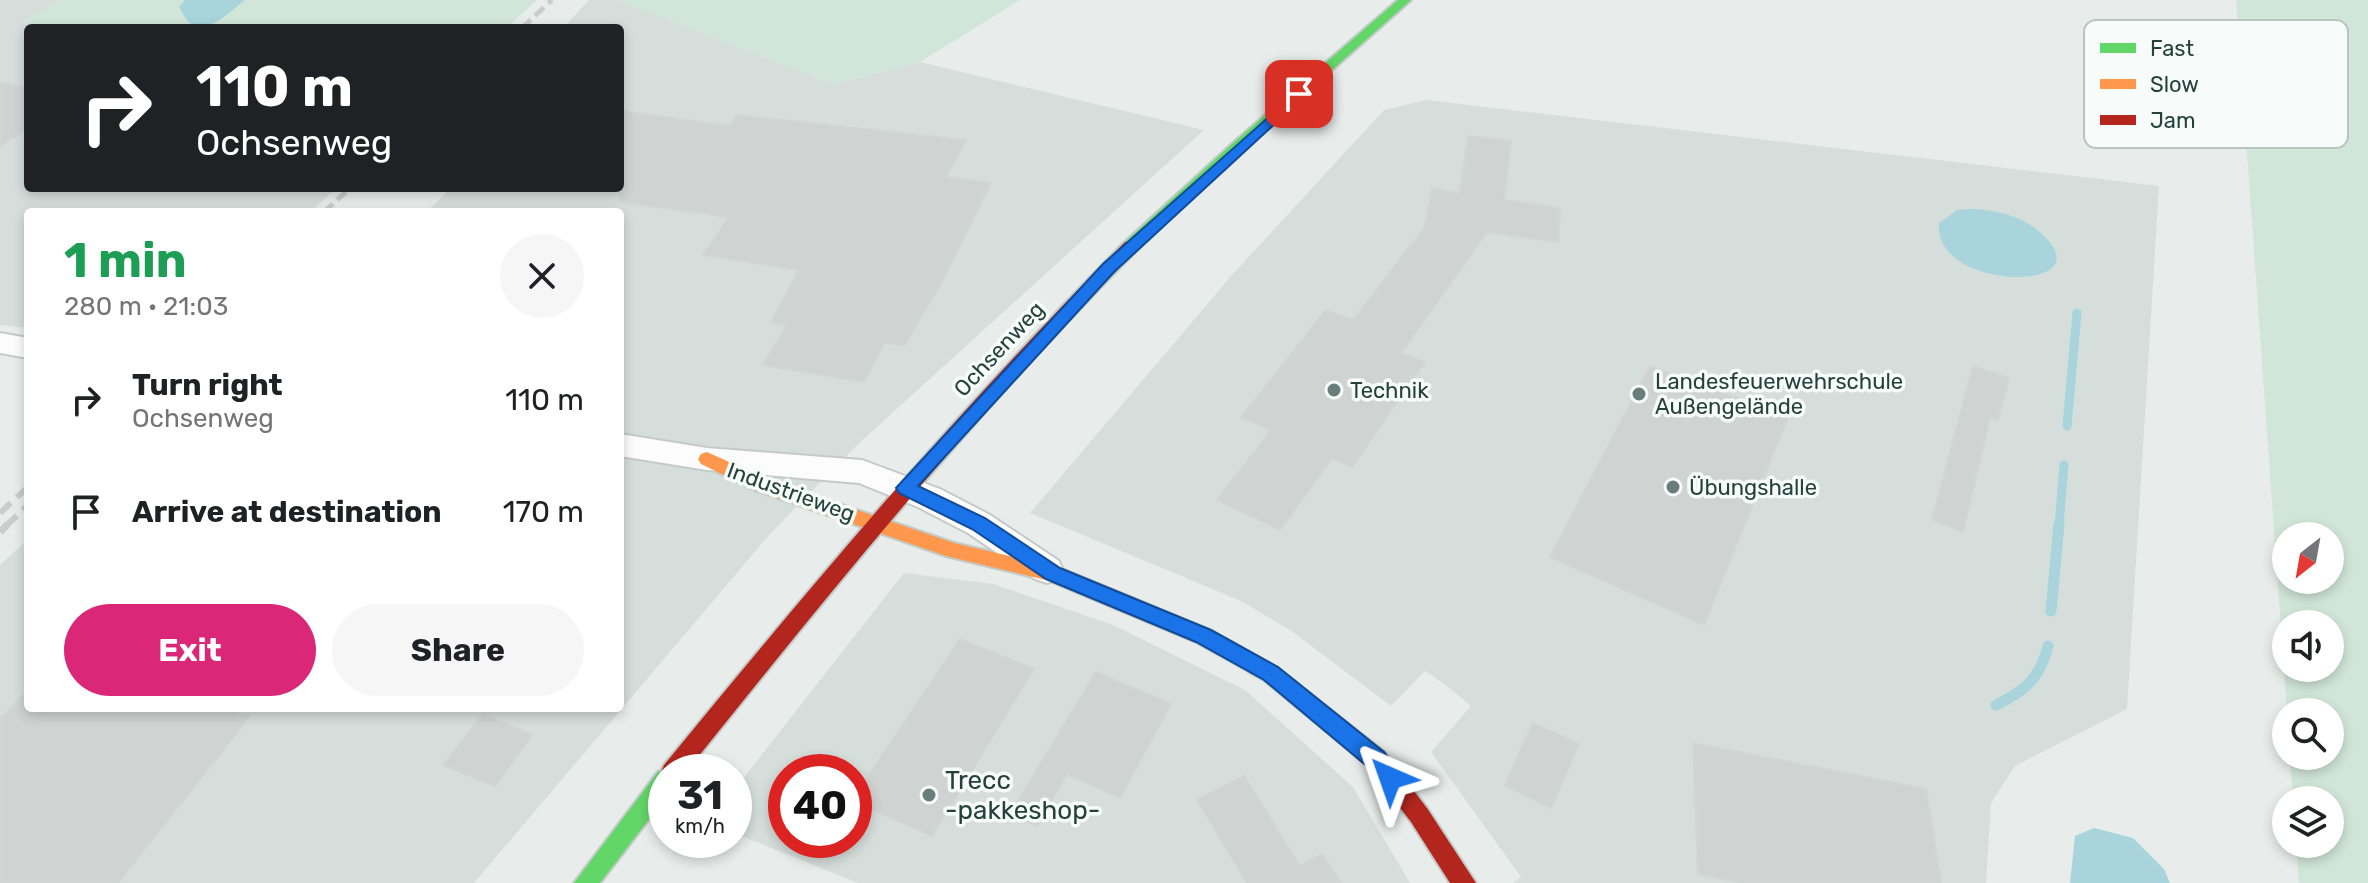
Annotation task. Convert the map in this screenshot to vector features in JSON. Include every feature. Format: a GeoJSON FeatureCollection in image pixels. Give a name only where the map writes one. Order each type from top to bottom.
{"type":"FeatureCollection","features":[{"type":"Feature","properties":{"kind":"main road","name":"Ochsenweg"},"geometry":{"type":"LineString","coordinates":[[687,754],[905,488],[1125,252],[1405,0]]}},
{"type":"Feature","properties":{"kind":"main road","name":"Industrieweg"},"geometry":{"type":"LineString","coordinates":[[707,459],[762,485],[953,551],[1053,574],[1203,636],[1271,674],[1376,759],[1419,815],[1464,883]]}},
{"type":"Feature","properties":{"kind":"main road"},"geometry":{"type":"LineString","coordinates":[[586,883],[648,802]]}},
{"type":"Feature","properties":{"kind":"street"},"geometry":{"type":"LineString","coordinates":[[0,343],[24,347]]}},
{"type":"Feature","properties":{"kind":"street","name":"Industrieweg"},"geometry":{"type":"LineString","coordinates":[[624,446],[707,459],[862,472],[905,488],[979,524],[1053,574]]}},
{"type":"Feature","properties":{"kind":"shaded area"},"geometry":{"type":"Polygon","coordinates":[[[0,0],[61,0],[23,23],[28,24],[24,24],[24,192],[332,192],[315,208],[24,208],[24,328],[0,325],[0,0]]]}},
{"type":"Feature","properties":{"kind":"shaded area"},"geometry":{"type":"Polygon","coordinates":[[[589,0],[618,0],[834,84],[920,62],[1204,130],[857,445],[770,534],[624,706],[624,208],[430,208],[447,192],[624,192],[624,24],[567,24],[589,0]]]}},
{"type":"Feature","properties":{"kind":"shaded area","name":"Landesfeuerwehrschule Außengelände"},"geometry":{"type":"Polygon","coordinates":[[[1426,100],[2159,186],[2127,709],[2015,766],[1991,803],[1986,883],[1513,883],[1521,877],[1431,752],[1471,706],[1447,686],[1425,671],[1391,706],[1293,632],[1241,601],[1030,513],[1232,275],[1384,110],[1426,100]]]}},
{"type":"Feature","properties":{"kind":"shaded area"},"geometry":{"type":"Polygon","coordinates":[[[24,543],[24,712],[619,712],[474,883],[0,883],[0,565],[24,543]]]}},
{"type":"Feature","properties":{"kind":"shaded area"},"geometry":{"type":"Polygon","coordinates":[[[904,573],[993,584],[1113,625],[1245,690],[1353,787],[1410,883],[858,883],[796,858],[872,858],[872,754],[768,754],[768,847],[752,840],[752,767],[904,573]]]}},
{"type":"Feature","properties":{"kind":"green space"},"geometry":{"type":"Polygon","coordinates":[[[61,0],[185,0],[179,8],[212,24],[24,24],[61,0]]]}},
{"type":"Feature","properties":{"kind":"green space"},"geometry":{"type":"Polygon","coordinates":[[[245,0],[537,0],[510,24],[212,24],[245,0]]]}},
{"type":"Feature","properties":{"kind":"green space"},"geometry":{"type":"Polygon","coordinates":[[[618,0],[1020,0],[920,62],[834,84],[618,0]]]}},
{"type":"Feature","properties":{"kind":"green space"},"geometry":{"type":"Polygon","coordinates":[[[2236,0],[2368,0],[2368,883],[2299,883],[2297,858],[2344,858],[2344,786],[2292,786],[2291,770],[2344,770],[2344,698],[2286,698],[2285,682],[2344,682],[2344,610],[2280,610],[2279,594],[2344,594],[2344,522],[2273,522],[2247,148],[2348,148],[2348,20],[2237,20],[2236,0]]]}},
{"type":"Feature","properties":{"kind":"water"},"geometry":{"type":"Polygon","coordinates":[[[185,0],[245,0],[212,24],[191,24],[179,7],[185,0]]]}},
{"type":"Feature","properties":{"kind":"water"},"geometry":{"type":"Polygon","coordinates":[[[1972,209],[2012,216],[2038,230],[2057,255],[2052,268],[2035,275],[2011,277],[1985,273],[1961,262],[1944,246],[1939,223],[1957,210],[1972,209]]]}},
{"type":"Feature","properties":{"kind":"water"},"geometry":{"type":"Polygon","coordinates":[[[2094,828],[2133,838],[2164,869],[2170,883],[2070,883],[2075,836],[2094,828]]]}},
{"type":"Feature","properties":{"kind":"building"},"geometry":{"type":"Polygon","coordinates":[[[0,83],[24,87],[24,131],[0,146],[0,83]]]}},
{"type":"Feature","properties":{"kind":"building"},"geometry":{"type":"Polygon","coordinates":[[[624,112],[730,126],[737,115],[966,140],[946,177],[991,183],[944,278],[904,346],[885,342],[864,382],[763,365],[787,325],[771,322],[799,270],[703,255],[729,217],[620,202],[620,192],[624,192],[624,112]]]}},
{"type":"Feature","properties":{"kind":"building","name":"Technik"},"geometry":{"type":"Polygon","coordinates":[[[1468,136],[1511,141],[1504,200],[1560,208],[1558,242],[1487,232],[1401,353],[1425,362],[1352,467],[1332,458],[1280,530],[1217,500],[1271,430],[1241,417],[1326,310],[1353,320],[1425,227],[1432,189],[1460,193],[1468,136]]]}},
{"type":"Feature","properties":{"kind":"building","name":"Übungshalle"},"geometry":{"type":"Polygon","coordinates":[[[1650,366],[1788,417],[1704,625],[1550,557],[1650,366]]]}},
{"type":"Feature","properties":{"kind":"building"},"geometry":{"type":"Polygon","coordinates":[[[1973,366],[2009,378],[1998,420],[1990,417],[1963,532],[1932,520],[1973,366]]]}},
{"type":"Feature","properties":{"kind":"building"},"geometry":{"type":"Polygon","coordinates":[[[960,639],[1034,669],[932,836],[872,809],[872,770],[960,639]]]}},
{"type":"Feature","properties":{"kind":"building"},"geometry":{"type":"Polygon","coordinates":[[[1096,672],[1171,704],[1120,798],[1067,774],[1037,826],[1010,814],[1096,672]]]}},
{"type":"Feature","properties":{"kind":"building"},"geometry":{"type":"Polygon","coordinates":[[[24,694],[24,712],[230,712],[250,716],[118,883],[0,883],[0,719],[24,694]]]}},
{"type":"Feature","properties":{"kind":"building"},"geometry":{"type":"Polygon","coordinates":[[[483,714],[532,735],[495,786],[443,765],[483,714]]]}},
{"type":"Feature","properties":{"kind":"building"},"geometry":{"type":"Polygon","coordinates":[[[1533,723],[1579,744],[1551,808],[1505,785],[1533,723]]]}},
{"type":"Feature","properties":{"kind":"building"},"geometry":{"type":"Polygon","coordinates":[[[1693,743],[1926,789],[1941,883],[1743,883],[1698,874],[1693,743]]]}},
{"type":"Feature","properties":{"kind":"building"},"geometry":{"type":"Polygon","coordinates":[[[1244,776],[1300,866],[1322,854],[1341,883],[1247,883],[1197,800],[1244,776]]]}},
{"type":"Feature","properties":{"kind":"waterway"},"geometry":{"type":"LineString","coordinates":[[2067,426],[2077,313]]}},
{"type":"Feature","properties":{"kind":"waterway"},"geometry":{"type":"LineString","coordinates":[[2059,526],[2064,465]]}},
{"type":"Feature","properties":{"kind":"waterway"},"geometry":{"type":"LineString","coordinates":[[2051,611],[2059,524]]}},
{"type":"Feature","properties":{"kind":"waterway"},"geometry":{"type":"LineString","coordinates":[[1996,705],[2030,682],[2041,667],[2048,646]]}},
{"type":"Feature","properties":{"kind":"railway"},"geometry":{"type":"LineString","coordinates":[[526,24],[552,0]]}},
{"type":"Feature","properties":{"kind":"railway"},"geometry":{"type":"LineString","coordinates":[[328,208],[346,192]]}},
{"type":"Feature","properties":{"kind":"railway"},"geometry":{"type":"LineString","coordinates":[[0,513],[24,491]]}},
{"type":"Feature","properties":{"kind":"railway"},"geometry":{"type":"LineString","coordinates":[[6,526],[24,509]]}},
{"type":"Feature","properties":{"kind":"railway"},"geometry":{"type":"LineString","coordinates":[[0,532],[6,526]]}},
{"type":"Feature","properties":{"kind":"traffic: fast"},"geometry":{"type":"LineString","coordinates":[[1131,246],[1238,146],[1405,0]]}},
{"type":"Feature","properties":{"kind":"traffic: fast"},"geometry":{"type":"LineString","coordinates":[[586,883],[648,802]]}},
{"type":"Feature","properties":{"kind":"traffic: slow"},"geometry":{"type":"LineString","coordinates":[[707,459],[762,485],[953,551],[1053,574],[1203,636],[1256,666]]}},
{"type":"Feature","properties":{"kind":"traffic: jam"},"geometry":{"type":"LineString","coordinates":[[687,754],[951,436],[1131,246]]}},
{"type":"Feature","properties":{"kind":"traffic: jam"},"geometry":{"type":"LineString","coordinates":[[1256,666],[1271,674],[1376,759],[1419,815],[1464,883]]}},
{"type":"Feature","properties":{"kind":"place","name":"Technik"},"geometry":{"type":"Point","coordinates":[1334,390]}},
{"type":"Feature","properties":{"kind":"place","name":"Landesfeuerwehrschule Außengelände"},"geometry":{"type":"Point","coordinates":[1639,394]}},
{"type":"Feature","properties":{"kind":"place","name":"Übungshalle"},"geometry":{"type":"Point","coordinates":[1673,487]}},
{"type":"Feature","properties":{"kind":"place","name":"Trecc -pakkeshop-"},"geometry":{"type":"Point","coordinates":[929,795]}},
{"type":"Feature","properties":{"kind":"route"},"geometry":{"type":"LineString","coordinates":[[1299,94],[1109,268],[905,488],[979,524],[1053,574],[1203,636],[1271,674],[1376,759],[1390,778]]}}]}
